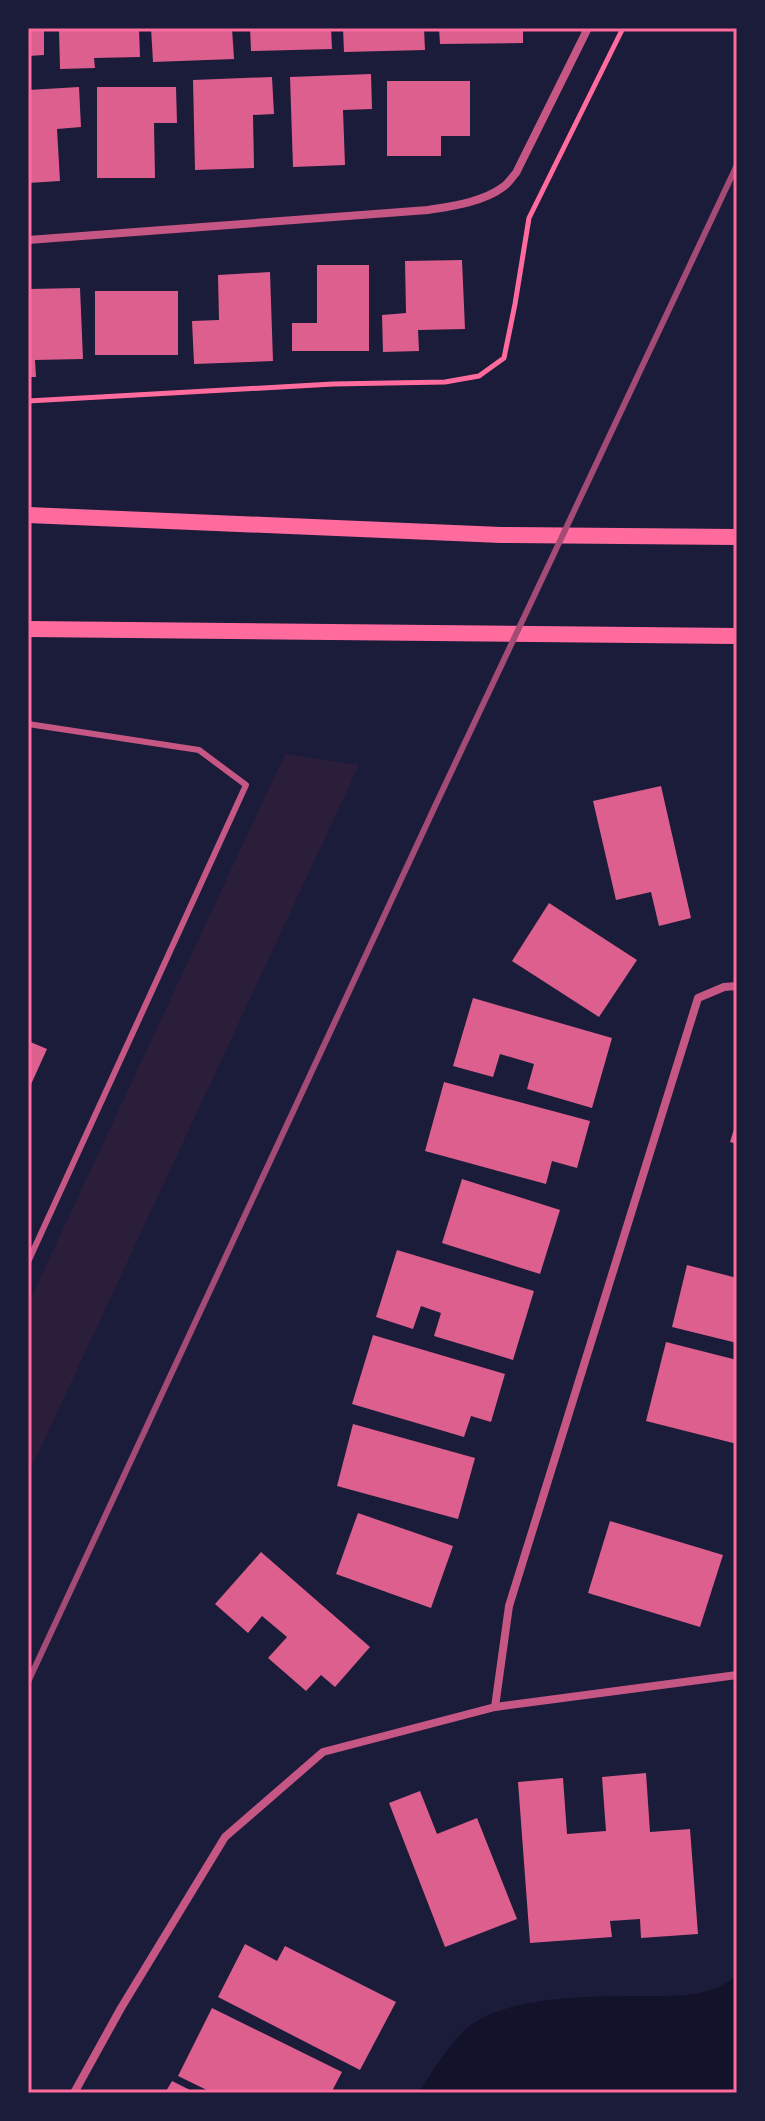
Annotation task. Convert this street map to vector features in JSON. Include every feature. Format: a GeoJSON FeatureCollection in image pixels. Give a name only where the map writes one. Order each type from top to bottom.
{"type":"FeatureCollection","features":[{"type":"Feature","properties":{"kind":"main road"},"geometry":{"type":"LineString","coordinates":[[28,515],[501,535],[737,537]]}},
{"type":"Feature","properties":{"kind":"main road"},"geometry":{"type":"LineString","coordinates":[[28,629],[737,636]]}},
{"type":"Feature","properties":{"kind":"street"},"geometry":{"type":"LineString","coordinates":[[28,240],[428,210],[485,196],[503,187],[516,173],[588,28]]}},
{"type":"Feature","properties":{"kind":"street"},"geometry":{"type":"LineString","coordinates":[[495,1707],[509,1606],[698,998],[724,987],[737,986]]}},
{"type":"Feature","properties":{"kind":"street"},"geometry":{"type":"LineString","coordinates":[[74,2093],[121,2008],[225,1837],[323,1752],[495,1707],[737,1675]]}},
{"type":"Feature","properties":{"kind":"lane"},"geometry":{"type":"LineString","coordinates":[[28,724],[199,750],[246,785],[28,1262]]}},
{"type":"Feature","properties":{"kind":"path"},"geometry":{"type":"LineString","coordinates":[[28,401],[333,384],[445,382],[479,376],[504,358],[529,218],[623,28]]}},
{"type":"Feature","properties":{"kind":"shaded area"},"geometry":{"type":"Polygon","coordinates":[[[285,754],[359,765],[28,1475],[28,1304],[285,754]]]}},
{"type":"Feature","properties":{"kind":"shaded area"},"geometry":{"type":"Polygon","coordinates":[[[737,1975],[737,2093],[419,2093],[457,2038],[471,2025],[510,2007],[560,1999],[700,1993],[719,1987],[737,1975]]]}},
{"type":"Feature","properties":{"kind":"building"},"geometry":{"type":"Polygon","coordinates":[[[28,28],[44,28],[44,55],[28,56],[28,28]]]}},
{"type":"Feature","properties":{"kind":"building"},"geometry":{"type":"Polygon","coordinates":[[[139,28],[140,57],[94,58],[95,68],[60,69],[59,30],[139,28]]]}},
{"type":"Feature","properties":{"kind":"building"},"geometry":{"type":"Polygon","coordinates":[[[151,28],[232,28],[234,59],[153,62],[151,28]]]}},
{"type":"Feature","properties":{"kind":"building"},"geometry":{"type":"Polygon","coordinates":[[[250,28],[331,28],[332,49],[251,51],[250,28]]]}},
{"type":"Feature","properties":{"kind":"building"},"geometry":{"type":"Polygon","coordinates":[[[343,28],[424,28],[425,50],[344,52],[343,28]]]}},
{"type":"Feature","properties":{"kind":"building"},"geometry":{"type":"Polygon","coordinates":[[[439,28],[523,28],[523,43],[440,44],[439,28]]]}},
{"type":"Feature","properties":{"kind":"building"},"geometry":{"type":"Polygon","coordinates":[[[371,74],[372,109],[343,110],[345,165],[293,167],[290,77],[371,74]]]}},
{"type":"Feature","properties":{"kind":"building"},"geometry":{"type":"Polygon","coordinates":[[[272,77],[274,114],[253,115],[254,168],[195,170],[193,80],[272,77]]]}},
{"type":"Feature","properties":{"kind":"building"},"geometry":{"type":"Polygon","coordinates":[[[387,81],[470,81],[470,136],[441,136],[441,156],[387,156],[387,81]]]}},
{"type":"Feature","properties":{"kind":"building"},"geometry":{"type":"Polygon","coordinates":[[[79,87],[81,127],[57,129],[60,181],[28,183],[28,90],[79,87]]]}},
{"type":"Feature","properties":{"kind":"building"},"geometry":{"type":"Polygon","coordinates":[[[97,87],[176,87],[177,123],[154,123],[155,178],[97,178],[97,87]]]}},
{"type":"Feature","properties":{"kind":"building"},"geometry":{"type":"Polygon","coordinates":[[[462,260],[465,329],[418,330],[419,351],[383,352],[382,315],[406,313],[405,261],[462,260]]]}},
{"type":"Feature","properties":{"kind":"building"},"geometry":{"type":"Polygon","coordinates":[[[317,265],[369,265],[369,351],[292,351],[292,323],[317,323],[317,265]]]}},
{"type":"Feature","properties":{"kind":"building"},"geometry":{"type":"Polygon","coordinates":[[[270,272],[273,361],[194,364],[192,321],[219,320],[218,275],[270,272]]]}},
{"type":"Feature","properties":{"kind":"building"},"geometry":{"type":"Polygon","coordinates":[[[80,288],[83,359],[35,360],[36,377],[28,377],[28,289],[80,288]]]}},
{"type":"Feature","properties":{"kind":"building"},"geometry":{"type":"Polygon","coordinates":[[[95,291],[178,291],[178,355],[95,355],[95,291]]]}},
{"type":"Feature","properties":{"kind":"building"},"geometry":{"type":"Polygon","coordinates":[[[661,786],[691,918],[659,926],[651,892],[616,900],[593,801],[661,786]]]}},
{"type":"Feature","properties":{"kind":"building"},"geometry":{"type":"Polygon","coordinates":[[[549,903],[637,960],[599,1017],[512,961],[549,903]]]}},
{"type":"Feature","properties":{"kind":"building"},"geometry":{"type":"Polygon","coordinates":[[[473,998],[612,1038],[592,1108],[527,1089],[534,1064],[500,1054],[493,1077],[453,1066],[473,998]]]}},
{"type":"Feature","properties":{"kind":"building"},"geometry":{"type":"Polygon","coordinates":[[[28,1041],[47,1049],[28,1091],[28,1041]]]}},
{"type":"Feature","properties":{"kind":"building"},"geometry":{"type":"Polygon","coordinates":[[[444,1082],[590,1121],[577,1168],[552,1161],[546,1184],[425,1151],[444,1082]]]}},
{"type":"Feature","properties":{"kind":"building"},"geometry":{"type":"Polygon","coordinates":[[[737,1123],[737,1144],[730,1142],[737,1123]]]}},
{"type":"Feature","properties":{"kind":"building"},"geometry":{"type":"Polygon","coordinates":[[[462,1179],[560,1210],[540,1274],[442,1243],[462,1179]]]}},
{"type":"Feature","properties":{"kind":"building"},"geometry":{"type":"Polygon","coordinates":[[[397,1250],[534,1291],[513,1360],[434,1336],[441,1313],[421,1306],[413,1329],[376,1317],[397,1250]]]}},
{"type":"Feature","properties":{"kind":"building"},"geometry":{"type":"Polygon","coordinates":[[[687,1265],[737,1278],[737,1343],[672,1327],[687,1265]]]}},
{"type":"Feature","properties":{"kind":"building"},"geometry":{"type":"Polygon","coordinates":[[[373,1335],[505,1374],[491,1422],[471,1416],[464,1437],[352,1404],[373,1335]]]}},
{"type":"Feature","properties":{"kind":"building"},"geometry":{"type":"Polygon","coordinates":[[[666,1342],[737,1360],[737,1444],[646,1421],[666,1342]]]}},
{"type":"Feature","properties":{"kind":"building"},"geometry":{"type":"Polygon","coordinates":[[[353,1424],[475,1458],[458,1519],[337,1486],[353,1424]]]}},
{"type":"Feature","properties":{"kind":"building"},"geometry":{"type":"Polygon","coordinates":[[[358,1513],[453,1546],[431,1608],[336,1574],[358,1513]]]}},
{"type":"Feature","properties":{"kind":"building"},"geometry":{"type":"Polygon","coordinates":[[[610,1521],[723,1555],[700,1627],[588,1593],[610,1521]]]}},
{"type":"Feature","properties":{"kind":"building"},"geometry":{"type":"Polygon","coordinates":[[[261,1552],[370,1647],[335,1687],[321,1675],[306,1691],[268,1658],[287,1637],[262,1616],[248,1633],[215,1604],[261,1552]]]}},
{"type":"Feature","properties":{"kind":"building"},"geometry":{"type":"Polygon","coordinates":[[[646,1773],[650,1832],[690,1829],[698,1934],[641,1938],[640,1919],[610,1921],[612,1937],[530,1943],[518,1782],[563,1778],[567,1834],[606,1831],[602,1777],[646,1773]]]}},
{"type":"Feature","properties":{"kind":"building"},"geometry":{"type":"Polygon","coordinates":[[[420,1791],[437,1834],[477,1818],[517,1919],[445,1947],[389,1803],[420,1791]]]}},
{"type":"Feature","properties":{"kind":"building"},"geometry":{"type":"Polygon","coordinates":[[[245,1944],[277,1961],[285,1946],[396,2002],[360,2070],[218,1997],[245,1944]]]}},
{"type":"Feature","properties":{"kind":"building"},"geometry":{"type":"Polygon","coordinates":[[[212,2008],[342,2072],[331,2093],[213,2093],[178,2076],[212,2008]]]}},
{"type":"Feature","properties":{"kind":"building"},"geometry":{"type":"Polygon","coordinates":[[[172,2081],[196,2093],[165,2093],[172,2081]]]}},
{"type":"Feature","properties":{"kind":"railway"},"geometry":{"type":"LineString","coordinates":[[28,1682],[737,165]]}}]}
